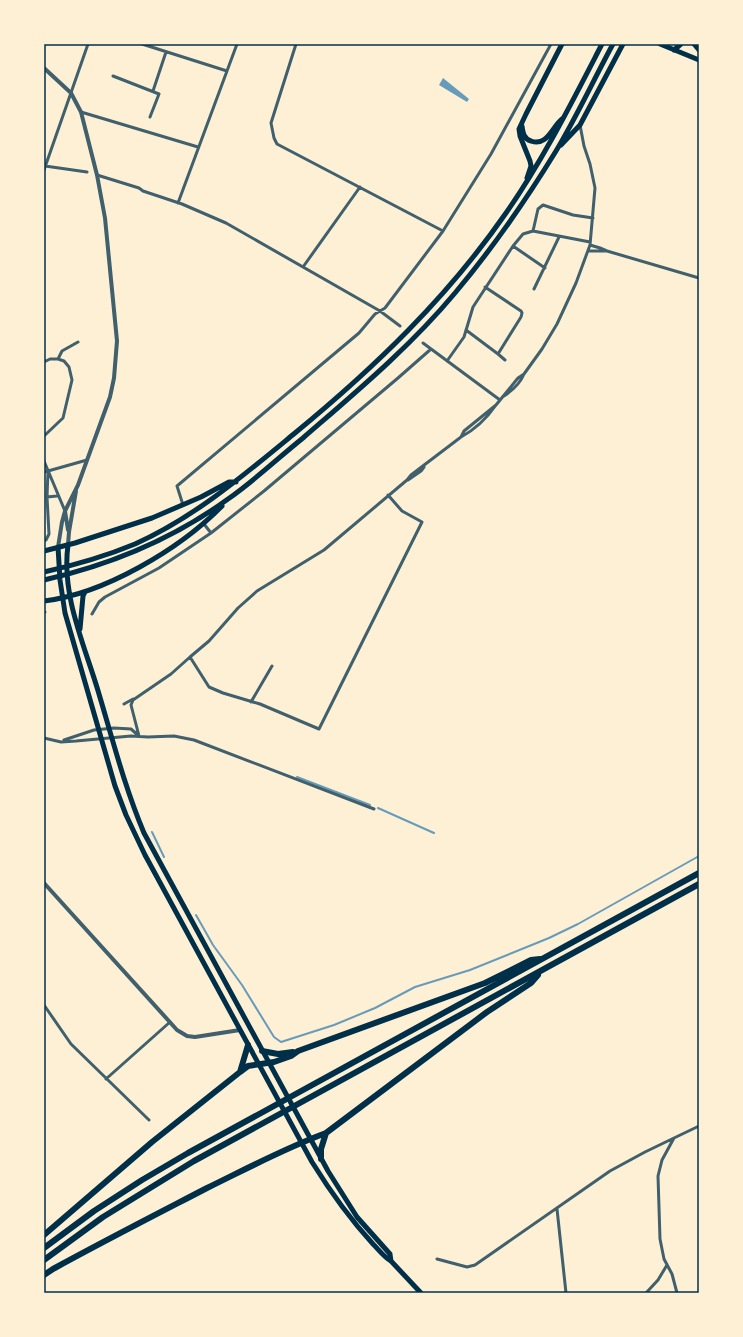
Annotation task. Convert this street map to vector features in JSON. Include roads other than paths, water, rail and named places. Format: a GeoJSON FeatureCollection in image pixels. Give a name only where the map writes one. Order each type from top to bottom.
{"type":"FeatureCollection","features":[{"type":"Feature","properties":{"kind":"highway"},"geometry":{"type":"LineString","coordinates":[[44,1248],[94,1211],[175,1161],[699,873]]}},
{"type":"Feature","properties":{"kind":"highway"},"geometry":{"type":"LineString","coordinates":[[44,1260],[103,1216],[194,1161],[699,884]]}},
{"type":"Feature","properties":{"kind":"highway"},"geometry":{"type":"LineString","coordinates":[[262,1051],[278,1054],[298,1051],[485,983],[531,960],[543,959]]}},
{"type":"Feature","properties":{"kind":"highway"},"geometry":{"type":"LineString","coordinates":[[44,1275],[116,1234],[223,1180],[301,1143],[326,1133],[487,1012],[531,983],[540,971]]}},
{"type":"Feature","properties":{"kind":"highway"},"geometry":{"type":"LineString","coordinates":[[240,1072],[248,1045]]}},
{"type":"Feature","properties":{"kind":"highway"},"geometry":{"type":"LineString","coordinates":[[44,1235],[152,1142],[248,1066],[269,1063],[291,1056],[298,1051]]}},
{"type":"Feature","properties":{"kind":"highway"},"geometry":{"type":"LineString","coordinates":[[321,1159],[321,1149],[326,1133]]}},
{"type":"Feature","properties":{"kind":"main road"},"geometry":{"type":"LineString","coordinates":[[526,183],[531,164],[529,155],[520,136],[519,129],[562,44]]}},
{"type":"Feature","properties":{"kind":"main road"},"geometry":{"type":"LineString","coordinates":[[44,572],[76,564],[135,544],[156,534],[200,508],[237,481],[346,390],[400,340],[454,282],[485,243],[526,183],[564,118],[602,44]]}},
{"type":"Feature","properties":{"kind":"main road"},"geometry":{"type":"LineString","coordinates":[[44,601],[85,592],[131,572],[172,547],[204,524],[230,498],[353,395],[423,329],[456,293],[513,217],[556,150],[613,44]]}},
{"type":"Feature","properties":{"kind":"main road"},"geometry":{"type":"LineString","coordinates":[[556,150],[580,125],[623,44]]}},
{"type":"Feature","properties":{"kind":"main road"},"geometry":{"type":"LineString","coordinates":[[660,44],[699,60]]}},
{"type":"Feature","properties":{"kind":"main road"},"geometry":{"type":"LineString","coordinates":[[674,50],[681,44]]}},
{"type":"Feature","properties":{"kind":"main road"},"geometry":{"type":"LineString","coordinates":[[694,44],[699,50]]}},
{"type":"Feature","properties":{"kind":"main road"},"geometry":{"type":"LineString","coordinates":[[522,123],[524,136],[529,141],[537,142],[546,138],[557,123],[564,118]]}},
{"type":"Feature","properties":{"kind":"main road"},"geometry":{"type":"LineString","coordinates":[[44,551],[68,548],[152,518],[183,506],[229,482],[237,481]]}},
{"type":"Feature","properties":{"kind":"main road"},"geometry":{"type":"LineString","coordinates":[[44,580],[109,562],[161,540],[230,498]]}},
{"type":"Feature","properties":{"kind":"main road"},"geometry":{"type":"LineString","coordinates":[[68,548],[68,578],[70,595],[80,634],[134,808],[144,833],[321,1159],[357,1217],[390,1254],[391,1261]]}},
{"type":"Feature","properties":{"kind":"main road"},"geometry":{"type":"LineString","coordinates":[[58,550],[62,597],[65,613],[98,729],[115,786],[126,816],[145,855],[320,1176],[368,1239],[421,1293]]}},
{"type":"Feature","properties":{"kind":"main road"},"geometry":{"type":"LineString","coordinates":[[80,634],[83,596],[85,592]]}},
{"type":"Feature","properties":{"kind":"main road"},"geometry":{"type":"LineString","coordinates":[[240,1030],[249,1028]]}},
{"type":"Feature","properties":{"kind":"main road"},"geometry":{"type":"LineString","coordinates":[[320,1176],[328,1171]]}},
{"type":"Feature","properties":{"kind":"street"},"geometry":{"type":"LineString","coordinates":[[44,170],[88,44]]}},
{"type":"Feature","properties":{"kind":"street"},"geometry":{"type":"LineString","coordinates":[[142,44],[227,71]]}},
{"type":"Feature","properties":{"kind":"street"},"geometry":{"type":"LineString","coordinates":[[178,203],[237,44]]}},
{"type":"Feature","properties":{"kind":"street"},"geometry":{"type":"LineString","coordinates":[[296,44],[271,123],[274,138],[277,144],[443,231]]}},
{"type":"Feature","properties":{"kind":"street"},"geometry":{"type":"LineString","coordinates":[[183,506],[177,486],[358,333],[375,314],[385,308],[443,231],[491,154],[551,44]]}},
{"type":"Feature","properties":{"kind":"street"},"geometry":{"type":"LineString","coordinates":[[153,91],[166,52]]}},
{"type":"Feature","properties":{"kind":"street"},"geometry":{"type":"LineString","coordinates":[[44,68],[71,93],[81,112],[97,175],[108,236],[115,321],[116,357],[110,397],[78,485],[65,512],[58,550]]}},
{"type":"Feature","properties":{"kind":"street"},"geometry":{"type":"LineString","coordinates":[[113,76],[159,94],[150,117]]}},
{"type":"Feature","properties":{"kind":"street"},"geometry":{"type":"LineString","coordinates":[[81,112],[198,147]]}},
{"type":"Feature","properties":{"kind":"street"},"geometry":{"type":"LineString","coordinates":[[124,704],[171,674],[209,641],[238,608],[257,591],[324,550],[411,475],[461,437],[464,431],[496,405],[521,381],[524,374],[542,349],[557,324],[576,283],[590,244],[595,195],[594,181],[580,125]]}},
{"type":"Feature","properties":{"kind":"street"},"geometry":{"type":"LineString","coordinates":[[45,166],[88,172]]}},
{"type":"Feature","properties":{"kind":"street"},"geometry":{"type":"LineString","coordinates":[[97,175],[138,188],[226,222],[380,311],[400,326]]}},
{"type":"Feature","properties":{"kind":"street"},"geometry":{"type":"LineString","coordinates":[[303,267],[360,187]]}},
{"type":"Feature","properties":{"kind":"street"},"geometry":{"type":"LineString","coordinates":[[533,231],[538,209],[543,204],[573,215],[593,218]]}},
{"type":"Feature","properties":{"kind":"street"},"geometry":{"type":"LineString","coordinates":[[447,361],[464,337],[473,307],[522,234],[533,231],[590,244],[607,251],[699,278]]}},
{"type":"Feature","properties":{"kind":"street"},"geometry":{"type":"LineString","coordinates":[[534,289],[559,237]]}},
{"type":"Feature","properties":{"kind":"street"},"geometry":{"type":"LineString","coordinates":[[513,246],[545,268]]}},
{"type":"Feature","properties":{"kind":"street"},"geometry":{"type":"LineString","coordinates":[[588,251],[607,251]]}},
{"type":"Feature","properties":{"kind":"street"},"geometry":{"type":"LineString","coordinates":[[485,287],[520,310],[522,313],[520,319],[498,354]]}},
{"type":"Feature","properties":{"kind":"street"},"geometry":{"type":"LineString","coordinates":[[466,330],[506,360]]}},
{"type":"Feature","properties":{"kind":"street"},"geometry":{"type":"LineString","coordinates":[[58,359],[62,351],[78,342]]}},
{"type":"Feature","properties":{"kind":"street"},"geometry":{"type":"LineString","coordinates":[[423,343],[500,400]]}},
{"type":"Feature","properties":{"kind":"street"},"geometry":{"type":"LineString","coordinates":[[92,614],[99,602],[105,597],[159,568],[211,533],[270,486],[431,349]]}},
{"type":"Feature","properties":{"kind":"street"},"geometry":{"type":"LineString","coordinates":[[44,362],[50,359],[64,361],[69,367],[72,380],[63,418],[44,436]]}},
{"type":"Feature","properties":{"kind":"street"},"geometry":{"type":"LineString","coordinates":[[46,472],[87,460]]}},
{"type":"Feature","properties":{"kind":"street"},"geometry":{"type":"LineString","coordinates":[[44,461],[46,472],[49,534],[45,540]]}},
{"type":"Feature","properties":{"kind":"street"},"geometry":{"type":"LineString","coordinates":[[46,472],[65,512],[68,532],[68,548]]}},
{"type":"Feature","properties":{"kind":"street"},"geometry":{"type":"LineString","coordinates":[[68,532],[78,485]]}},
{"type":"Feature","properties":{"kind":"street"},"geometry":{"type":"LineString","coordinates":[[190,657],[209,687],[260,704],[319,729],[422,522],[402,511],[388,495]]}},
{"type":"Feature","properties":{"kind":"street"},"geometry":{"type":"LineString","coordinates":[[47,497],[57,496]]}},
{"type":"Feature","properties":{"kind":"street"},"geometry":{"type":"LineString","coordinates":[[204,524],[211,533]]}},
{"type":"Feature","properties":{"kind":"street"},"geometry":{"type":"LineString","coordinates":[[251,702],[272,666]]}},
{"type":"Feature","properties":{"kind":"street"},"geometry":{"type":"LineString","coordinates":[[135,698],[132,701],[132,705],[139,736]]}},
{"type":"Feature","properties":{"kind":"street"},"geometry":{"type":"LineString","coordinates":[[61,742],[98,729],[109,728],[131,729],[139,736]]}},
{"type":"Feature","properties":{"kind":"street"},"geometry":{"type":"LineString","coordinates":[[44,738],[61,742],[139,736],[174,736],[194,740],[374,809]]}},
{"type":"Feature","properties":{"kind":"street"},"geometry":{"type":"LineString","coordinates":[[44,883],[177,1030],[187,1036],[195,1037],[240,1030]]}},
{"type":"Feature","properties":{"kind":"street"},"geometry":{"type":"LineString","coordinates":[[44,1005],[71,1044],[106,1080],[149,1120]]}},
{"type":"Feature","properties":{"kind":"street"},"geometry":{"type":"LineString","coordinates":[[106,1080],[170,1022]]}},
{"type":"Feature","properties":{"kind":"street"},"geometry":{"type":"LineString","coordinates":[[437,1259],[467,1267],[471,1266],[557,1209],[610,1171],[699,1126]]}},
{"type":"Feature","properties":{"kind":"street"},"geometry":{"type":"LineString","coordinates":[[674,1138],[662,1160],[658,1176],[660,1239],[664,1259],[672,1274],[677,1293]]}},
{"type":"Feature","properties":{"kind":"street"},"geometry":{"type":"LineString","coordinates":[[557,1209],[566,1293]]}},
{"type":"Feature","properties":{"kind":"street"},"geometry":{"type":"LineString","coordinates":[[646,1293],[658,1280],[667,1266]]}},
{"type":"Feature","properties":{"kind":"water"},"geometry":{"type":"Polygon","coordinates":[[[443,78],[469,99],[467,102],[439,85],[443,78]]]}},
{"type":"Feature","properties":{"kind":"waterway"},"geometry":{"type":"LineString","coordinates":[[297,777],[370,805]]}},
{"type":"Feature","properties":{"kind":"waterway"},"geometry":{"type":"LineString","coordinates":[[378,808],[434,833]]}},
{"type":"Feature","properties":{"kind":"waterway"},"geometry":{"type":"LineString","coordinates":[[152,832],[164,857]]}},
{"type":"Feature","properties":{"kind":"waterway"},"geometry":{"type":"LineString","coordinates":[[196,915],[213,945],[242,985],[274,1037],[281,1042],[334,1025],[375,1008],[415,987],[470,970],[549,938],[578,924],[699,856]]}}]}
